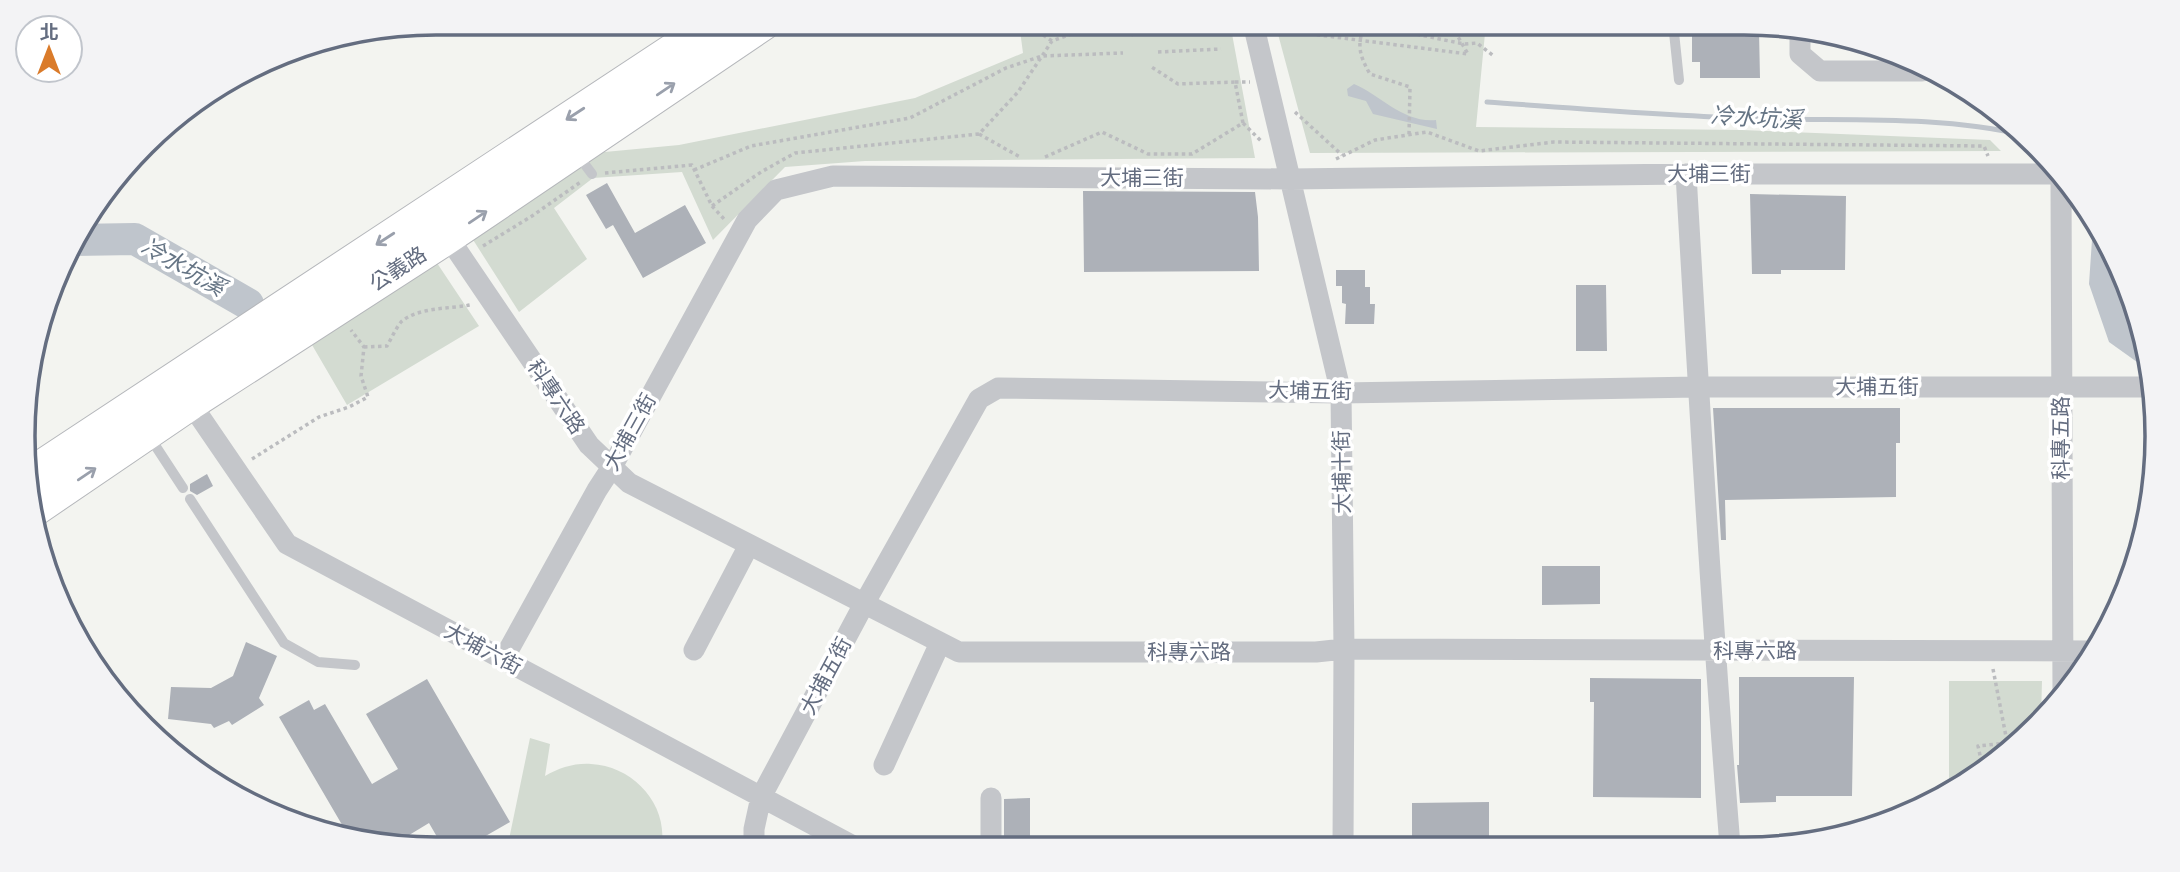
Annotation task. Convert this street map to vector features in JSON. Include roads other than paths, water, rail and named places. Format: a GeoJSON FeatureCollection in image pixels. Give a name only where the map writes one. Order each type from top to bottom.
{"type":"FeatureCollection","features":[{"type":"Feature","properties":{"kind":"main road","name":"公義路"},"geometry":{"type":"LineString","coordinates":[[37,471],[138,420],[242,352],[697,35]]}},
{"type":"Feature","properties":{"kind":"main road","name":"公義路"},"geometry":{"type":"LineString","coordinates":[[290,320],[583,163],[748,35]]}},
{"type":"Feature","properties":{"kind":"main road","name":"公義路"},"geometry":{"type":"LineString","coordinates":[[41,504],[138,420]]}},
{"type":"Feature","properties":{"kind":"street","name":"大埔十街"},"geometry":{"type":"LineString","coordinates":[[1256,35],[1341,393],[1343,837]]}},
{"type":"Feature","properties":{"kind":"street"},"geometry":{"type":"LineString","coordinates":[[1800,39],[1800,54],[1821,71],[1909,71]]}},
{"type":"Feature","properties":{"kind":"street","name":"大埔三街"},"geometry":{"type":"LineString","coordinates":[[503,660],[747,220],[776,190],[833,176],[1291,179],[1686,174],[2047,174]]}},
{"type":"Feature","properties":{"kind":"street"},"geometry":{"type":"LineString","coordinates":[[1686,174],[1714,651],[1729,837]]}},
{"type":"Feature","properties":{"kind":"street","name":"科專五路"},"geometry":{"type":"LineString","coordinates":[[2061,191],[2063,679]]}},
{"type":"Feature","properties":{"kind":"street","name":"科專六路"},"geometry":{"type":"LineString","coordinates":[[448,237],[589,445],[629,484],[958,652],[1315,652],[1344,649],[2082,651]]}},
{"type":"Feature","properties":{"kind":"street","name":"大埔五街"},"geometry":{"type":"LineString","coordinates":[[754,837],[761,797],[864,604],[979,400],[998,388],[1341,393],[1697,387],[2142,387]]}},
{"type":"Feature","properties":{"kind":"street","name":"大埔六街"},"geometry":{"type":"LineString","coordinates":[[182,391],[287,544],[836,837]]}},
{"type":"Feature","properties":{"kind":"street"},"geometry":{"type":"LineString","coordinates":[[694,650],[750,545]]}},
{"type":"Feature","properties":{"kind":"street"},"geometry":{"type":"LineString","coordinates":[[884,765],[940,643]]}},
{"type":"Feature","properties":{"kind":"street"},"geometry":{"type":"LineString","coordinates":[[991,798],[991,837]]}},
{"type":"Feature","properties":{"kind":"lane"},"geometry":{"type":"LineString","coordinates":[[1674,35],[1679,80]]}},
{"type":"Feature","properties":{"kind":"lane"},"geometry":{"type":"LineString","coordinates":[[138,420],[183,488]]}},
{"type":"Feature","properties":{"kind":"lane"},"geometry":{"type":"LineString","coordinates":[[190,499],[284,643],[318,662],[355,665]]}},
{"type":"Feature","properties":{"kind":"waterway","name":"冷水坑溪"},"geometry":{"type":"LineString","coordinates":[[1487,102],[1710,117],[1920,121],[2003,131]]}},
{"type":"Feature","properties":{"kind":"waterway","name":"冷水坑溪"},"geometry":{"type":"LineString","coordinates":[[86,240],[135,239],[248,304]]}}]}
